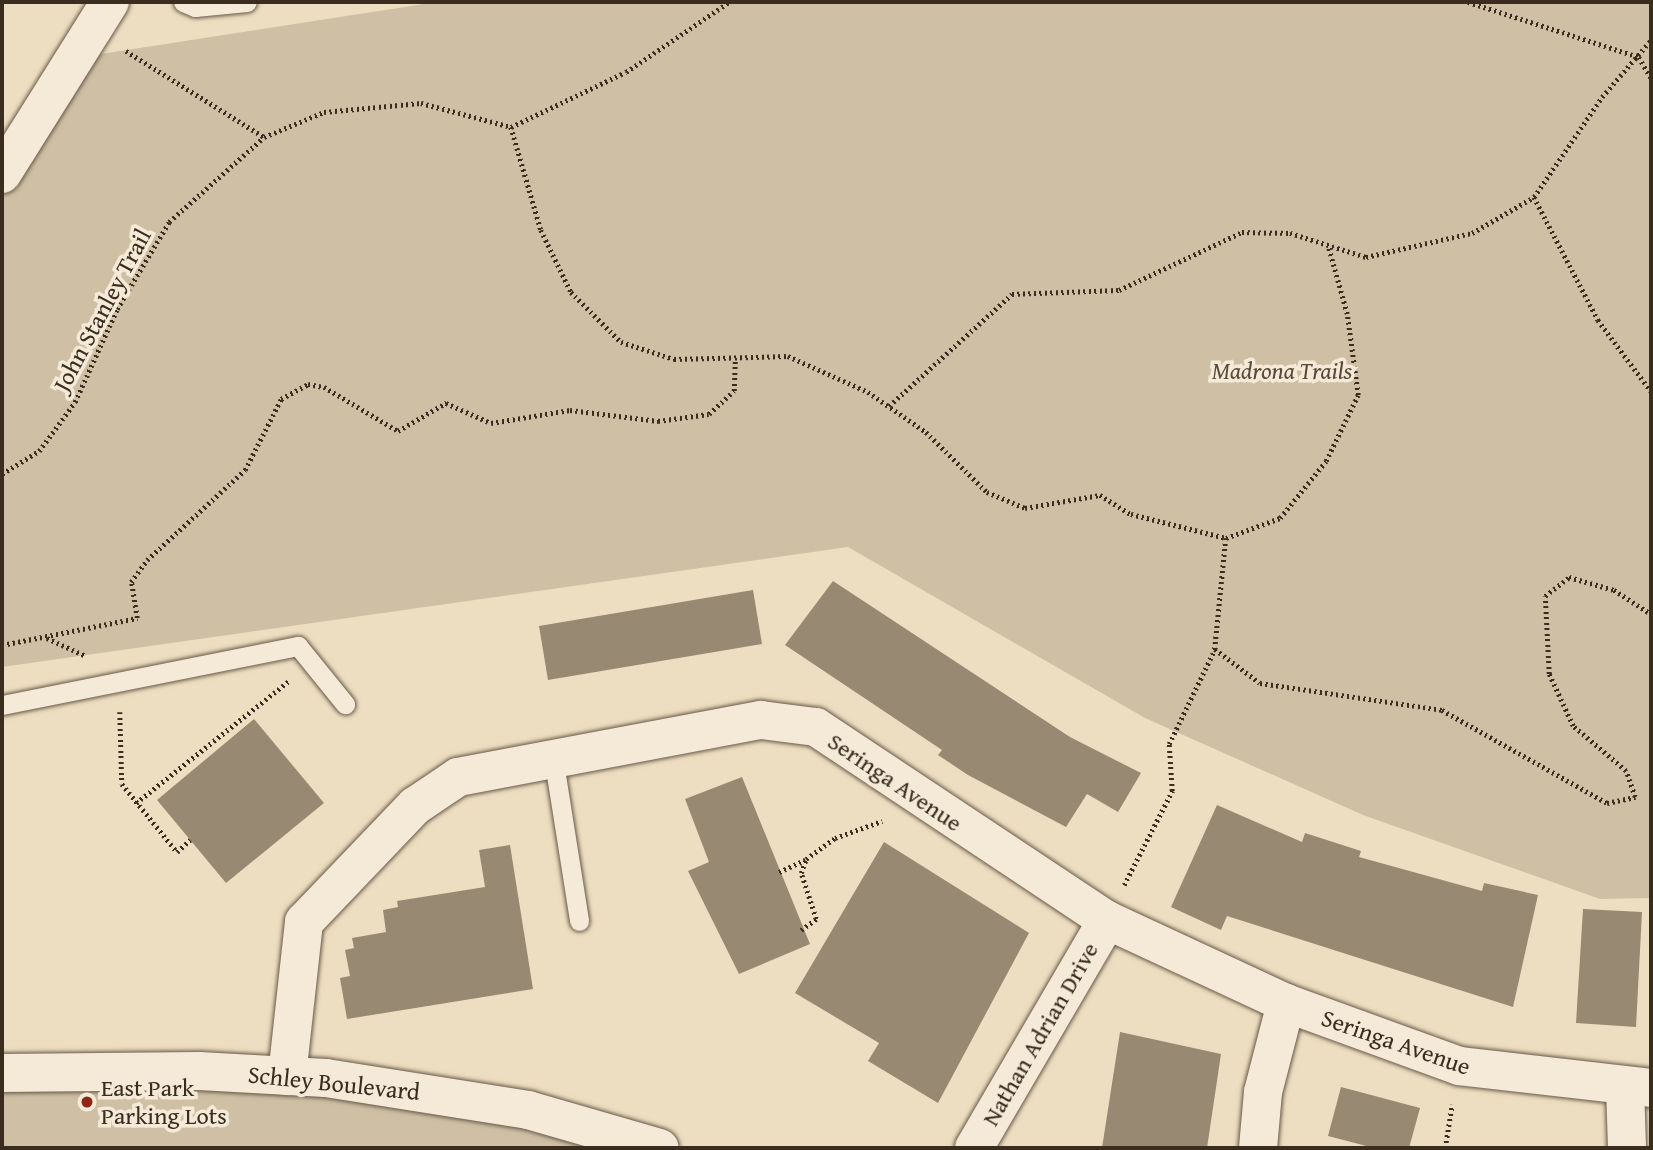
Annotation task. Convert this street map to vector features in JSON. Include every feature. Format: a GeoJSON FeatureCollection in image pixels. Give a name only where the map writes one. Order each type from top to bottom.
{"type":"FeatureCollection","features":[{"type":"Feature","properties":{"kind":"street"},"geometry":{"type":"LineString","coordinates":[[2,174],[101,16]]}},
{"type":"Feature","properties":{"kind":"street","name":"Seringa Avenue"},"geometry":{"type":"LineString","coordinates":[[287,1076],[304,922],[415,806],[458,777],[552,756],[761,720],[799,722],[1107,920],[1286,1003],[1459,1066],[1638,1088]]}},
{"type":"Feature","properties":{"kind":"street","name":"Nathan Adrian Drive"},"geometry":{"type":"LineString","coordinates":[[974,1148],[1107,920]]}},
{"type":"Feature","properties":{"kind":"street"},"geometry":{"type":"LineString","coordinates":[[1258,1148],[1263,1092],[1286,1003]]}},
{"type":"Feature","properties":{"kind":"street","name":"Schley Boulevard"},"geometry":{"type":"LineString","coordinates":[[2,1073],[287,1076],[528,1110],[660,1148]]}},
{"type":"Feature","properties":{"kind":"street"},"geometry":{"type":"LineString","coordinates":[[1627,1148],[1638,1088]]}},
{"type":"Feature","properties":{"kind":"lane"},"geometry":{"type":"LineString","coordinates":[[183,2],[195,7],[247,2]]}},
{"type":"Feature","properties":{"kind":"lane"},"geometry":{"type":"LineString","coordinates":[[2,705],[298,646],[345,704]]}},
{"type":"Feature","properties":{"kind":"lane"},"geometry":{"type":"LineString","coordinates":[[552,756],[579,920]]}},
{"type":"Feature","properties":{"kind":"path"},"geometry":{"type":"LineString","coordinates":[[729,2],[626,72],[511,127],[541,230],[571,292],[621,342],[674,359],[788,356],[888,406],[926,432],[987,492],[1025,508],[1100,495],[1131,514],[1226,538],[1280,518],[1326,461],[1358,395],[1348,314],[1328,245]]}},
{"type":"Feature","properties":{"kind":"path"},"geometry":{"type":"LineString","coordinates":[[1468,2],[1639,57],[1651,78]]}},
{"type":"Feature","properties":{"kind":"path"},"geometry":{"type":"LineString","coordinates":[[101,16],[264,137]]}},
{"type":"Feature","properties":{"kind":"path"},"geometry":{"type":"LineString","coordinates":[[888,406],[1012,294],[1119,290],[1242,232],[1290,233],[1366,257],[1472,233],[1534,197],[1602,97],[1651,40]]}},
{"type":"Feature","properties":{"kind":"path","name":"John Stanley Trail"},"geometry":{"type":"LineString","coordinates":[[2,474],[39,451],[75,402],[117,309],[169,222],[264,137],[324,112],[421,103],[511,127]]}},
{"type":"Feature","properties":{"kind":"path"},"geometry":{"type":"LineString","coordinates":[[1534,197],[1598,320],[1651,391]]}},
{"type":"Feature","properties":{"kind":"path"},"geometry":{"type":"LineString","coordinates":[[2,645],[137,618],[131,582],[147,559],[245,470],[281,399],[309,384],[324,387],[398,431],[446,403],[491,423],[570,410],[658,421],[709,414],[734,391],[735,358]]}},
{"type":"Feature","properties":{"kind":"path"},"geometry":{"type":"LineString","coordinates":[[1107,920],[1172,791],[1169,744],[1215,649],[1226,538]]}},
{"type":"Feature","properties":{"kind":"path"},"geometry":{"type":"LineString","coordinates":[[1215,649],[1260,683],[1442,710],[1607,803],[1635,797],[1626,771],[1573,726],[1549,674],[1545,596],[1569,578],[1614,590],[1651,614]]}},
{"type":"Feature","properties":{"kind":"path"},"geometry":{"type":"LineString","coordinates":[[44,637],[79,650],[119,681],[122,784],[177,852],[190,840]]}},
{"type":"Feature","properties":{"kind":"path"},"geometry":{"type":"LineString","coordinates":[[136,803],[312,663]]}},
{"type":"Feature","properties":{"kind":"path"},"geometry":{"type":"LineString","coordinates":[[779,872],[866,823],[887,820]]}},
{"type":"Feature","properties":{"kind":"path"},"geometry":{"type":"LineString","coordinates":[[801,930],[816,919],[802,873],[806,859]]}},
{"type":"Feature","properties":{"kind":"green space","name":"Madrona Trails"},"geometry":{"type":"Polygon","coordinates":[[[437,2],[1651,2],[1651,898],[1600,899],[1363,815],[1145,718],[848,547],[2,667],[2,174],[75,58],[437,2]]]}},
{"type":"Feature","properties":{"kind":"green space"},"geometry":{"type":"Polygon","coordinates":[[[199,1071],[660,1148],[2,1148],[2,1073],[199,1071]]]}},
{"type":"Feature","properties":{"kind":"building"},"geometry":{"type":"Polygon","coordinates":[[[833,581],[1070,737],[1141,773],[1118,812],[1087,794],[1066,827],[968,775],[938,755],[942,750],[785,645],[833,581]]]}},
{"type":"Feature","properties":{"kind":"building"},"geometry":{"type":"Polygon","coordinates":[[[753,590],[762,644],[548,680],[539,626],[753,590]]]}},
{"type":"Feature","properties":{"kind":"building"},"geometry":{"type":"Polygon","coordinates":[[[254,719],[324,803],[226,883],[157,800],[254,719]]]}},
{"type":"Feature","properties":{"kind":"building"},"geometry":{"type":"Polygon","coordinates":[[[742,777],[810,944],[739,974],[688,871],[709,862],[685,799],[742,777]]]}},
{"type":"Feature","properties":{"kind":"building"},"geometry":{"type":"Polygon","coordinates":[[[1217,805],[1302,842],[1305,833],[1361,851],[1359,857],[1482,891],[1484,883],[1538,895],[1513,1007],[1227,916],[1221,930],[1171,907],[1217,805]]]}},
{"type":"Feature","properties":{"kind":"building"},"geometry":{"type":"Polygon","coordinates":[[[884,842],[1029,933],[938,1103],[868,1061],[879,1043],[795,993],[884,842]]]}},
{"type":"Feature","properties":{"kind":"building"},"geometry":{"type":"Polygon","coordinates":[[[510,845],[533,989],[347,1019],[340,978],[350,976],[345,950],[354,948],[352,938],[386,932],[383,910],[398,907],[397,901],[485,887],[479,850],[510,845]]]}},
{"type":"Feature","properties":{"kind":"building"},"geometry":{"type":"Polygon","coordinates":[[[1583,909],[1642,912],[1636,1027],[1576,1023],[1583,909]]]}},
{"type":"Feature","properties":{"kind":"building"},"geometry":{"type":"Polygon","coordinates":[[[1120,1032],[1221,1054],[1207,1148],[1102,1148],[1120,1032]]]}},
{"type":"Feature","properties":{"kind":"building"},"geometry":{"type":"Polygon","coordinates":[[[1341,1087],[1420,1108],[1409,1148],[1374,1148],[1328,1136],[1341,1087]]]}},
{"type":"Feature","properties":{"kind":"place","name":"East Park Parking Lots"},"geometry":{"type":"Point","coordinates":[87,1102]}}]}
